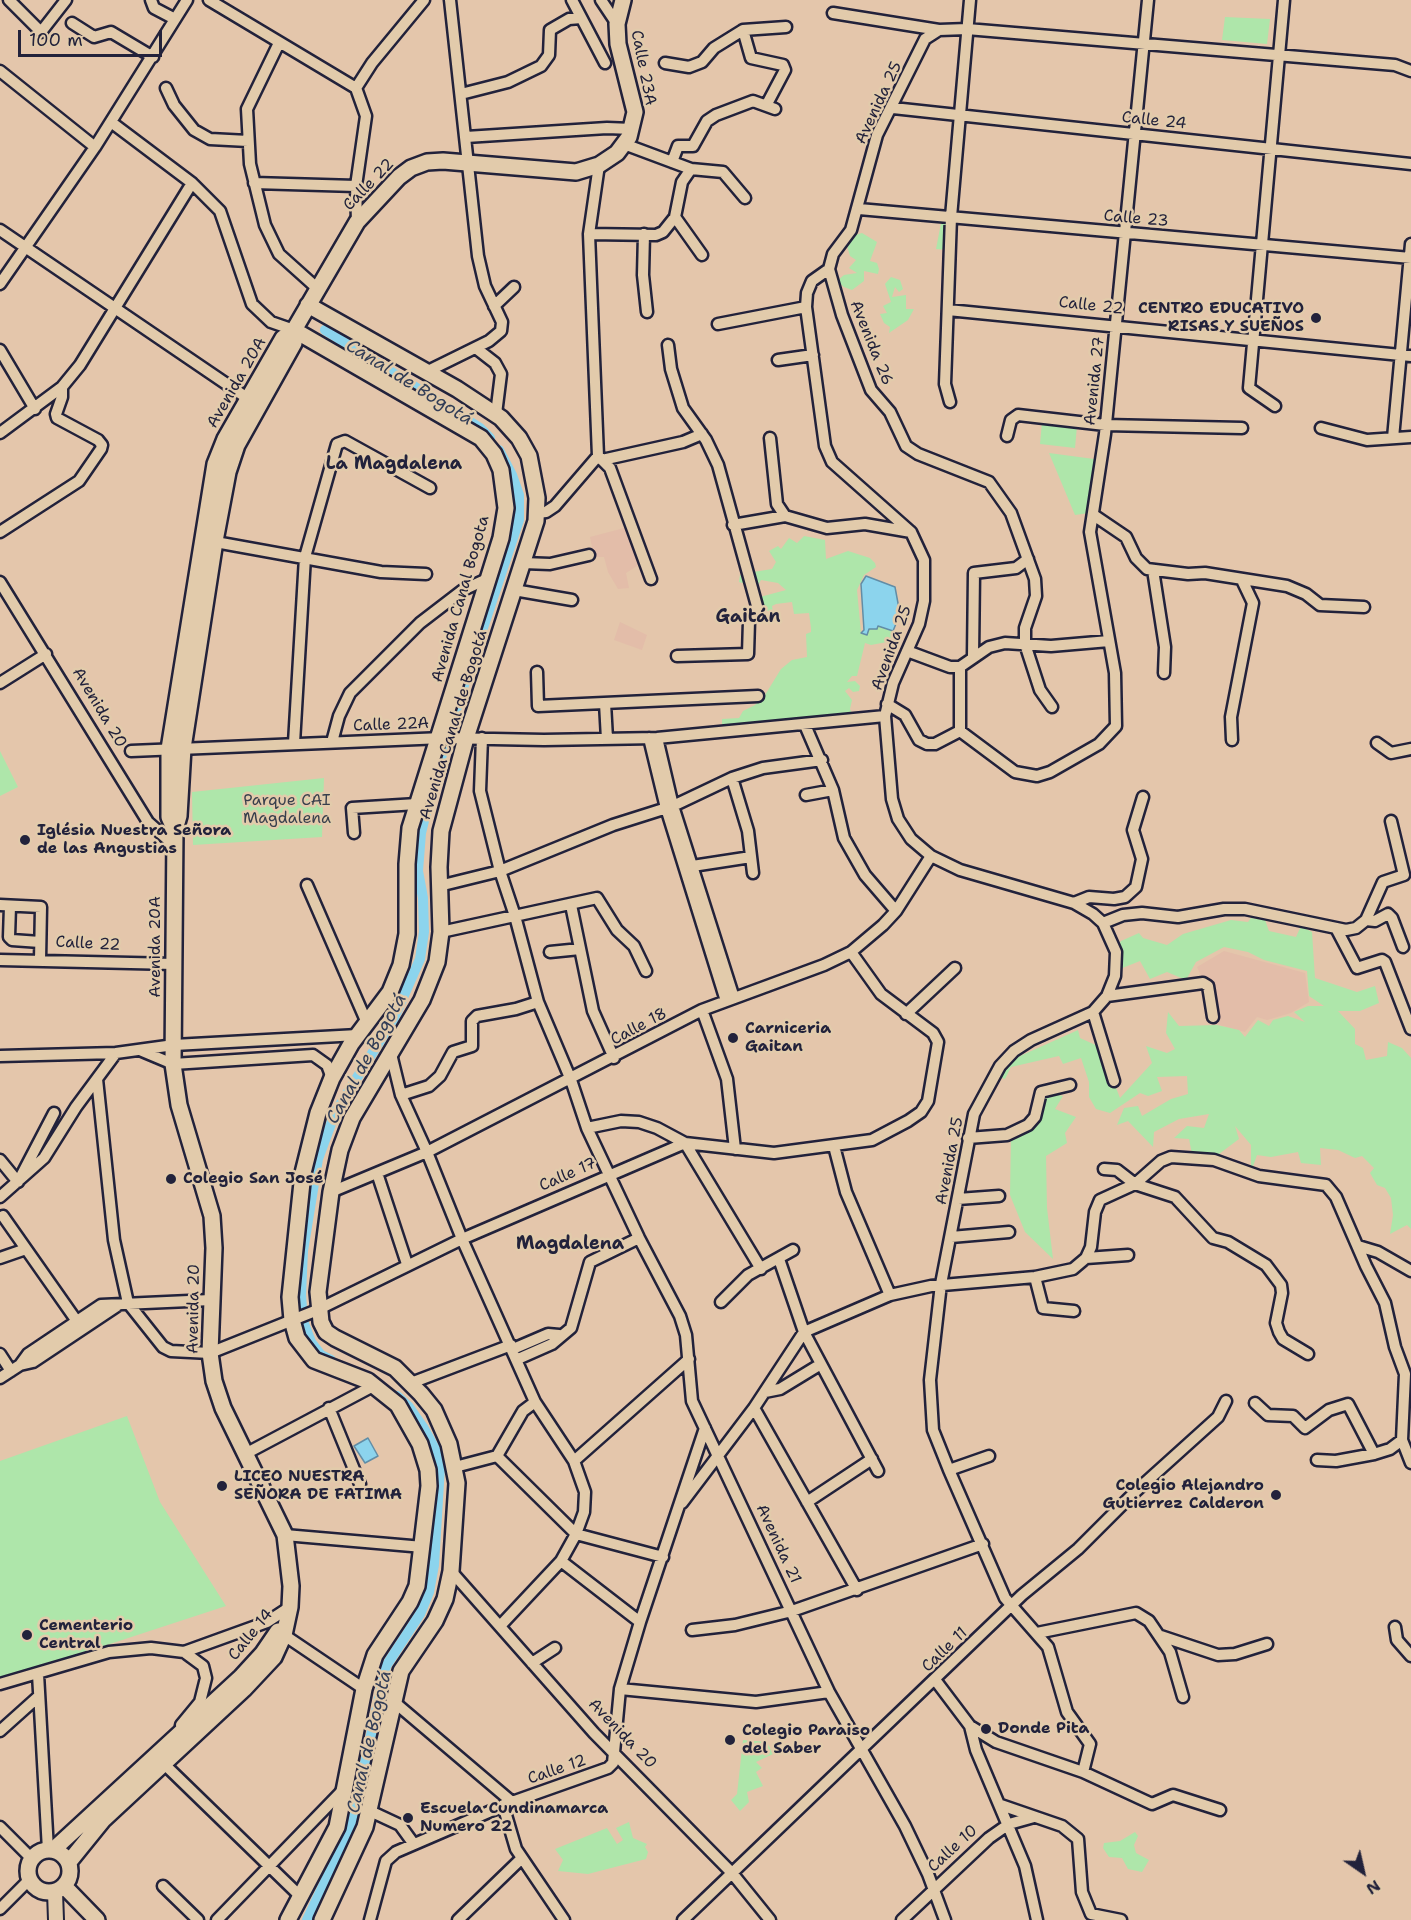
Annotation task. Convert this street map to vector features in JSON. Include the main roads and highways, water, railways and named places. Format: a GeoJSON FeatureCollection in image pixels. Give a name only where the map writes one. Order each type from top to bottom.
{"type":"FeatureCollection","features":[{"type":"Feature","properties":{"kind":"main road","name":"Calle 23A"},"geometry":{"type":"LineString","coordinates":[[598,165],[611,158],[624,144],[632,129],[634,103],[621,61],[617,24],[623,0]]}},
{"type":"Feature","properties":{"kind":"main road","name":"Calle 22"},"geometry":{"type":"LineString","coordinates":[[294,330],[357,222],[399,177],[411,168],[428,162],[469,162],[576,172],[598,165]]}},
{"type":"Feature","properties":{"kind":"main road","name":"Avenida Canal de Bogotá"},"geometry":{"type":"LineString","coordinates":[[308,305],[496,414],[513,430],[529,456],[537,488],[537,513],[523,563],[463,738],[439,841],[441,932],[437,962],[429,985],[391,1054],[359,1105],[345,1134],[331,1192],[316,1310],[322,1326],[330,1335],[385,1362],[411,1383],[428,1402],[440,1422],[455,1467],[457,1493],[448,1590],[438,1615],[401,1671],[360,1842],[323,1920]]}},
{"type":"Feature","properties":{"kind":"main road","name":"Avenida 20A"},"geometry":{"type":"LineString","coordinates":[[173,1064],[175,830],[179,816],[176,748],[208,541],[228,472],[253,402],[294,343],[294,330]]}},
{"type":"Feature","properties":{"kind":"main road","name":"Avenida Canal Bogota"},"geometry":{"type":"LineString","coordinates":[[294,330],[476,435],[489,447],[501,470],[506,496],[504,528],[441,738]]}},
{"type":"Feature","properties":{"kind":"main road","name":"Avenida Canal de Bogotá"},"geometry":{"type":"LineString","coordinates":[[288,1920],[337,1827],[347,1786],[364,1689],[378,1648],[414,1594],[423,1546],[429,1486],[425,1459],[416,1434],[404,1413],[375,1386],[314,1360],[301,1345],[294,1319],[291,1280],[304,1164],[318,1113],[333,1078],[362,1029],[390,992],[404,955],[408,840],[417,804],[441,738]]}},
{"type":"Feature","properties":{"kind":"main road","name":"Avenida 20"},"geometry":{"type":"LineString","coordinates":[[173,1064],[180,1104],[213,1216],[210,1353],[214,1381],[223,1408],[247,1453],[285,1535],[291,1586],[289,1612]]}},
{"type":"Feature","properties":{"kind":"main road","name":"Calle 14"},"geometry":{"type":"LineString","coordinates":[[50,1850],[244,1689],[274,1657],[285,1635],[289,1612]]}},
{"type":"Feature","properties":{"kind":"main road","name":"Calle 14"},"geometry":{"type":"LineString","coordinates":[[69,1862],[103,1820],[263,1653],[289,1612]]}},
{"type":"Feature","properties":{"kind":"main road"},"geometry":{"type":"LineString","coordinates":[[50,1850],[59,1852],[69,1862],[69,1879],[60,1889],[40,1891],[29,1880],[28,1869],[32,1859],[50,1850]]}},
{"type":"Feature","properties":{"kind":"main road"},"geometry":{"type":"LineString","coordinates":[[60,1889],[98,1920]]}},
{"type":"Feature","properties":{"kind":"water"},"geometry":{"type":"Polygon","coordinates":[[[866,576],[895,587],[900,614],[893,631],[878,626],[877,629],[869,629],[867,635],[861,633],[864,630],[861,584],[866,576]]]}},
{"type":"Feature","properties":{"kind":"water"},"geometry":{"type":"Polygon","coordinates":[[[368,1438],[378,1456],[365,1463],[354,1446],[368,1438]]]}},
{"type":"Feature","properties":{"kind":"waterway","name":"Canal de Bogotá"},"geometry":{"type":"LineString","coordinates":[[325,330],[480,428],[490,438]]}},
{"type":"Feature","properties":{"kind":"waterway","name":"Canal de Bogotá"},"geometry":{"type":"LineString","coordinates":[[331,1360],[321,1355],[311,1342],[303,1321],[301,1295],[303,1251],[318,1159],[335,1113],[394,1018],[420,959],[424,932],[423,898],[418,871],[421,833],[434,780],[519,520],[519,495],[499,450]]}},
{"type":"Feature","properties":{"kind":"waterway","name":"Canal de Bogotá"},"geometry":{"type":"LineString","coordinates":[[307,1920],[351,1827],[386,1666],[420,1614],[429,1592],[434,1565],[440,1467],[435,1449],[423,1427],[409,1407],[397,1396]]}},
{"type":"Feature","properties":{"kind":"place","name":"CENTRO EDUCATIVO RISAS Y SUEÑOS"},"geometry":{"type":"Point","coordinates":[1316,318]}},
{"type":"Feature","properties":{"kind":"place","name":"Iglésia Nuestra Señora de las Angustias"},"geometry":{"type":"Point","coordinates":[25,840]}},
{"type":"Feature","properties":{"kind":"place","name":"Carniceria Gaitan"},"geometry":{"type":"Point","coordinates":[733,1038]}},
{"type":"Feature","properties":{"kind":"place","name":"Colegio San José"},"geometry":{"type":"Point","coordinates":[171,1179]}},
{"type":"Feature","properties":{"kind":"place","name":"LICEO NUESTRA SEÑORA DE FATIMA"},"geometry":{"type":"Point","coordinates":[222,1486]}},
{"type":"Feature","properties":{"kind":"place","name":"Colegio Alejandro Gutierrez Calderon"},"geometry":{"type":"Point","coordinates":[1276,1495]}},
{"type":"Feature","properties":{"kind":"place","name":"Cementerio Central"},"geometry":{"type":"Point","coordinates":[27,1635]}},
{"type":"Feature","properties":{"kind":"place","name":"Donde Pita"},"geometry":{"type":"Point","coordinates":[986,1729]}},
{"type":"Feature","properties":{"kind":"place","name":"Colegio Paraiso del Saber"},"geometry":{"type":"Point","coordinates":[730,1740]}},
{"type":"Feature","properties":{"kind":"place","name":"Escuela Cundinamarca Numero 22"},"geometry":{"type":"Point","coordinates":[408,1818]}},
{"type":"Feature","properties":{"kind":"district","name":"La Magdalena"},"geometry":{"type":"Point","coordinates":[394,464]}},
{"type":"Feature","properties":{"kind":"district","name":"Gaitán"},"geometry":{"type":"Point","coordinates":[748,617]}},
{"type":"Feature","properties":{"kind":"district","name":"Magdalena"},"geometry":{"type":"Point","coordinates":[570,1244]}},
{"type":"Feature","properties":{"kind":"park label","name":"Parque CAI Magdalena"},"geometry":{"type":"Point","coordinates":[287,810]}}]}
